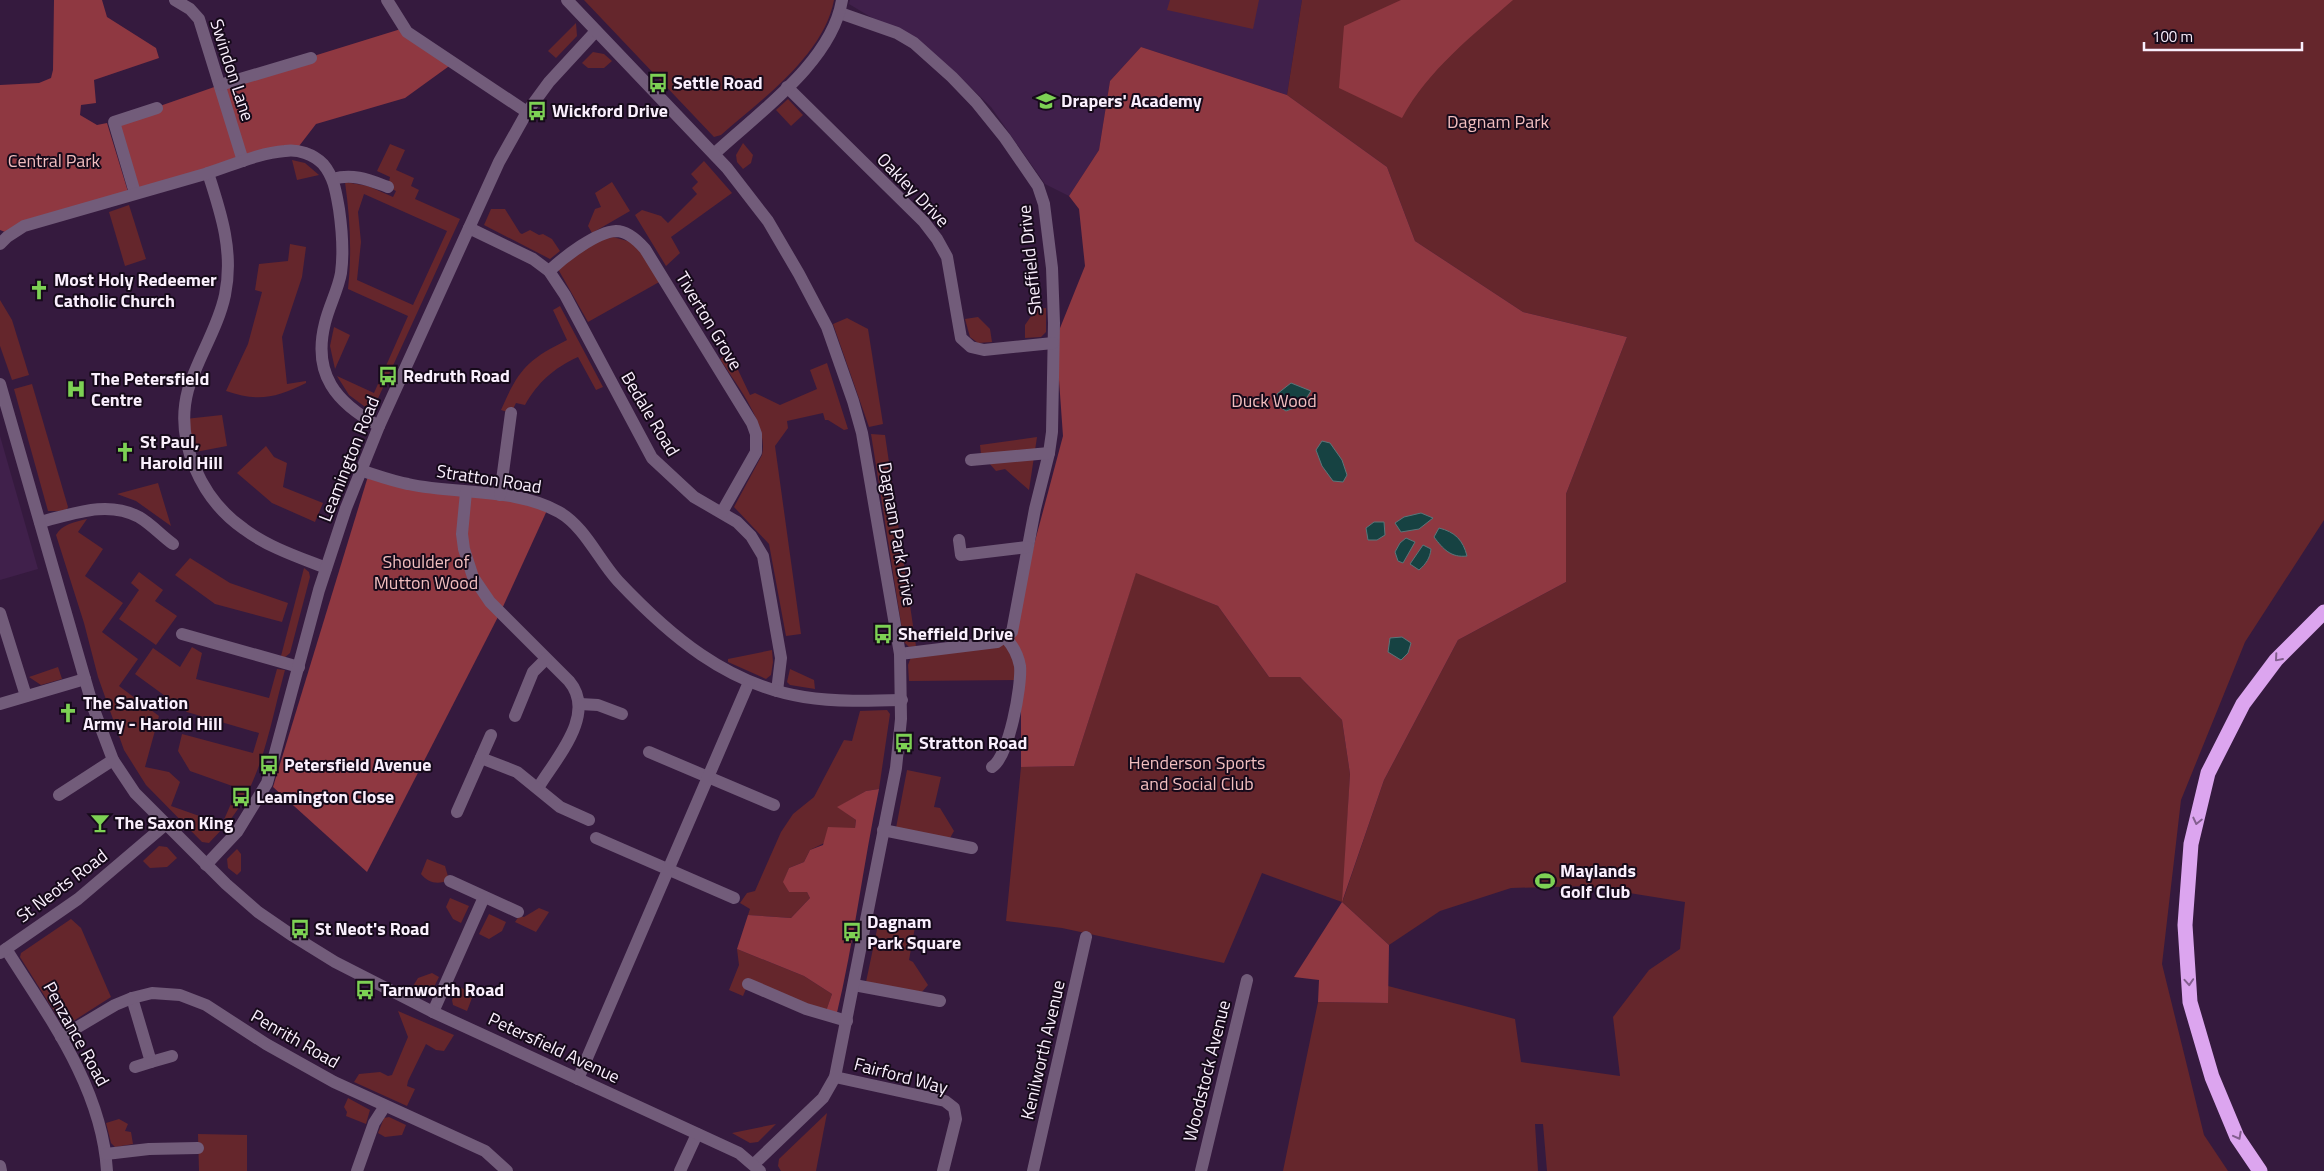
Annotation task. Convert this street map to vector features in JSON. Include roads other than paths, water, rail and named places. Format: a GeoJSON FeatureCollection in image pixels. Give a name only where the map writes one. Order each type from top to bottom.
{"type":"FeatureCollection","features":[{"type":"Feature","properties":{"kind":"highway"},"geometry":{"type":"LineString","coordinates":[[2260,1171],[2237,1137],[2212,1077],[2190,1002],[2185,924],[2191,844],[2208,773],[2243,704],[2276,660],[2324,612]]}},
{"type":"Feature","properties":{"kind":"street","name":"Swindon Lane"},"geometry":{"type":"LineString","coordinates":[[175,0],[190,9],[199,19],[243,161]]}},
{"type":"Feature","properties":{"kind":"street"},"geometry":{"type":"LineString","coordinates":[[387,0],[407,32],[527,112]]}},
{"type":"Feature","properties":{"kind":"street","name":"Dagnam Park Drive"},"geometry":{"type":"LineString","coordinates":[[567,0],[714,154],[745,190],[785,248],[827,327],[840,361],[862,433],[900,654],[902,700],[897,762],[835,1077],[823,1098],[757,1168]]}},
{"type":"Feature","properties":{"kind":"street"},"geometry":{"type":"LineString","coordinates":[[714,154],[787,87],[818,53],[832,32],[840,13],[842,0]]}},
{"type":"Feature","properties":{"kind":"street","name":"Sheffield Drive"},"geometry":{"type":"LineString","coordinates":[[840,13],[897,33],[914,43],[976,102],[1033,178],[1044,204],[1052,268],[1053,344],[1049,453],[1027,547],[1015,623],[1012,632],[1006,638]]}},
{"type":"Feature","properties":{"kind":"street","name":"Leamington Road"},"geometry":{"type":"LineString","coordinates":[[206,865],[237,832],[267,782],[326,568],[360,470],[499,162],[527,112],[566,62],[596,31]]}},
{"type":"Feature","properties":{"kind":"street"},"geometry":{"type":"LineString","coordinates":[[220,85],[311,58]]}},
{"type":"Feature","properties":{"kind":"street","name":"Oakley Drive"},"geometry":{"type":"LineString","coordinates":[[787,87],[924,222],[937,239],[947,257],[961,338],[971,347],[984,350],[1053,344]]}},
{"type":"Feature","properties":{"kind":"street"},"geometry":{"type":"LineString","coordinates":[[136,193],[114,122],[157,108]]}},
{"type":"Feature","properties":{"kind":"street"},"geometry":{"type":"LineString","coordinates":[[0,244],[24,226],[208,173],[243,161],[283,151],[296,150],[317,159],[333,179],[343,238],[342,264],[334,298],[325,322],[321,357],[325,373],[344,404],[379,426]]}},
{"type":"Feature","properties":{"kind":"street"},"geometry":{"type":"LineString","coordinates":[[208,173],[226,235],[228,273],[225,295],[218,318],[194,371],[188,393],[185,413],[188,449],[200,480],[216,504],[229,518],[263,540],[326,568]]}},
{"type":"Feature","properties":{"kind":"street"},"geometry":{"type":"LineString","coordinates":[[333,179],[355,176],[388,187]]}},
{"type":"Feature","properties":{"kind":"street","name":"Bedale Road"},"geometry":{"type":"LineString","coordinates":[[469,228],[518,251],[549,271],[565,295],[652,458],[694,497],[737,522],[751,536],[763,556],[781,658],[777,691]]}},
{"type":"Feature","properties":{"kind":"street","name":"Tiverton Grove"},"geometry":{"type":"LineString","coordinates":[[549,271],[559,261],[598,236],[616,231],[629,235],[645,249],[752,423],[756,434],[756,452],[722,512]]}},
{"type":"Feature","properties":{"kind":"street","name":"Petersfield Avenue"},"geometry":{"type":"LineString","coordinates":[[0,384],[85,679],[113,760],[135,793],[165,825],[258,912],[335,962],[434,1012],[740,1153],[757,1168]]}},
{"type":"Feature","properties":{"kind":"street"},"geometry":{"type":"LineString","coordinates":[[500,495],[511,413]]}},
{"type":"Feature","properties":{"kind":"street"},"geometry":{"type":"LineString","coordinates":[[971,460],[1049,453]]}},
{"type":"Feature","properties":{"kind":"street","name":"Stratton Road"},"geometry":{"type":"LineString","coordinates":[[360,470],[408,484],[534,501],[574,522],[604,566],[660,622],[696,652],[749,682],[777,691],[826,700],[902,700]]}},
{"type":"Feature","properties":{"kind":"street"},"geometry":{"type":"LineString","coordinates":[[466,492],[462,534],[464,548],[473,577],[490,602],[575,687],[580,704],[576,726],[538,788]]}},
{"type":"Feature","properties":{"kind":"street"},"geometry":{"type":"LineString","coordinates":[[40,522],[100,508],[121,509],[141,518],[173,544]]}},
{"type":"Feature","properties":{"kind":"street"},"geometry":{"type":"LineString","coordinates":[[959,540],[961,555],[1027,547]]}},
{"type":"Feature","properties":{"kind":"street"},"geometry":{"type":"LineString","coordinates":[[0,613],[26,696]]}},
{"type":"Feature","properties":{"kind":"street"},"geometry":{"type":"LineString","coordinates":[[182,634],[299,667]]}},
{"type":"Feature","properties":{"kind":"street"},"geometry":{"type":"LineString","coordinates":[[900,654],[997,642],[1006,638],[1013,647],[1019,664],[1017,702],[1010,732],[998,763],[992,767]]}},
{"type":"Feature","properties":{"kind":"street"},"geometry":{"type":"LineString","coordinates":[[515,716],[533,672],[546,659]]}},
{"type":"Feature","properties":{"kind":"street"},"geometry":{"type":"LineString","coordinates":[[0,704],[85,679]]}},
{"type":"Feature","properties":{"kind":"street"},"geometry":{"type":"LineString","coordinates":[[578,1079],[749,682]]}},
{"type":"Feature","properties":{"kind":"street"},"geometry":{"type":"LineString","coordinates":[[580,704],[598,705],[622,714]]}},
{"type":"Feature","properties":{"kind":"street"},"geometry":{"type":"LineString","coordinates":[[457,812],[491,735]]}},
{"type":"Feature","properties":{"kind":"street"},"geometry":{"type":"LineString","coordinates":[[649,752],[774,805]]}},
{"type":"Feature","properties":{"kind":"street"},"geometry":{"type":"LineString","coordinates":[[481,758],[517,772],[560,807],[589,820]]}},
{"type":"Feature","properties":{"kind":"street"},"geometry":{"type":"LineString","coordinates":[[59,795],[113,760]]}},
{"type":"Feature","properties":{"kind":"street","name":"St Neots Road"},"geometry":{"type":"LineString","coordinates":[[3,951],[78,899],[165,825]]}},
{"type":"Feature","properties":{"kind":"street"},"geometry":{"type":"LineString","coordinates":[[884,830],[972,848]]}},
{"type":"Feature","properties":{"kind":"street"},"geometry":{"type":"LineString","coordinates":[[596,838],[734,898]]}},
{"type":"Feature","properties":{"kind":"street"},"geometry":{"type":"LineString","coordinates":[[450,881],[518,912]]}},
{"type":"Feature","properties":{"kind":"street"},"geometry":{"type":"LineString","coordinates":[[434,1012],[484,897]]}},
{"type":"Feature","properties":{"kind":"street","name":"Kenilworth Avenue"},"geometry":{"type":"LineString","coordinates":[[1033,1171],[1086,937]]}},
{"type":"Feature","properties":{"kind":"street","name":"Penzance Road"},"geometry":{"type":"LineString","coordinates":[[3,951],[61,1037],[78,1068],[92,1101],[106,1154],[108,1171]]}},
{"type":"Feature","properties":{"kind":"street","name":"Woodstock Avenue"},"geometry":{"type":"LineString","coordinates":[[1201,1171],[1247,980]]}},
{"type":"Feature","properties":{"kind":"street"},"geometry":{"type":"LineString","coordinates":[[748,984],[806,1009],[847,1021]]}},
{"type":"Feature","properties":{"kind":"street"},"geometry":{"type":"LineString","coordinates":[[854,985],[940,1001]]}},
{"type":"Feature","properties":{"kind":"street","name":"Penrith Road"},"geometry":{"type":"LineString","coordinates":[[61,1037],[115,1005],[132,998],[152,993],[180,995],[206,1005],[286,1056],[334,1082],[485,1151],[507,1171]]}},
{"type":"Feature","properties":{"kind":"street"},"geometry":{"type":"LineString","coordinates":[[132,998],[152,1062]]}},
{"type":"Feature","properties":{"kind":"street"},"geometry":{"type":"LineString","coordinates":[[135,1067],[172,1056]]}},
{"type":"Feature","properties":{"kind":"street","name":"Fairford Way"},"geometry":{"type":"LineString","coordinates":[[835,1077],[945,1101],[954,1108],[956,1119],[943,1171]]}},
{"type":"Feature","properties":{"kind":"street"},"geometry":{"type":"LineString","coordinates":[[357,1171],[374,1124],[384,1106]]}},
{"type":"Feature","properties":{"kind":"street"},"geometry":{"type":"LineString","coordinates":[[680,1171],[697,1134]]}},
{"type":"Feature","properties":{"kind":"street"},"geometry":{"type":"LineString","coordinates":[[106,1154],[149,1148],[198,1148]]}},
{"type":"Feature","properties":{"kind":"street"},"geometry":{"type":"LineString","coordinates":[[0,1166],[1,1171]]}},
{"type":"Feature","properties":{"kind":"place","name":"Settle Road"},"geometry":{"type":"Point","coordinates":[658,83]}},
{"type":"Feature","properties":{"kind":"place","name":"Drapers' Academy"},"geometry":{"type":"Point","coordinates":[1046,101]}},
{"type":"Feature","properties":{"kind":"place","name":"Wickford Drive"},"geometry":{"type":"Point","coordinates":[537,111]}},
{"type":"Feature","properties":{"kind":"place","name":"Most Holy Redeemer Catholic Church"},"geometry":{"type":"Point","coordinates":[39,290]}},
{"type":"Feature","properties":{"kind":"place","name":"Redruth Road"},"geometry":{"type":"Point","coordinates":[388,376]}},
{"type":"Feature","properties":{"kind":"place","name":"The Petersfield Centre"},"geometry":{"type":"Point","coordinates":[76,389]}},
{"type":"Feature","properties":{"kind":"place","name":"St Paul, Harold Hill"},"geometry":{"type":"Point","coordinates":[125,452]}},
{"type":"Feature","properties":{"kind":"place","name":"Sheffield Drive"},"geometry":{"type":"Point","coordinates":[883,634]}},
{"type":"Feature","properties":{"kind":"place","name":"The Salvation Army - Harold Hill"},"geometry":{"type":"Point","coordinates":[68,713]}},
{"type":"Feature","properties":{"kind":"place","name":"Stratton Road"},"geometry":{"type":"Point","coordinates":[904,743]}},
{"type":"Feature","properties":{"kind":"place","name":"Petersfield Avenue"},"geometry":{"type":"Point","coordinates":[269,765]}},
{"type":"Feature","properties":{"kind":"place","name":"Leamington Close"},"geometry":{"type":"Point","coordinates":[241,797]}},
{"type":"Feature","properties":{"kind":"place","name":"The Saxon King"},"geometry":{"type":"Point","coordinates":[100,823]}},
{"type":"Feature","properties":{"kind":"place","name":"Maylands Golf Club"},"geometry":{"type":"Point","coordinates":[1545,881]}},
{"type":"Feature","properties":{"kind":"place","name":"St Neot's Road"},"geometry":{"type":"Point","coordinates":[300,929]}},
{"type":"Feature","properties":{"kind":"place","name":"Dagnam Park Square"},"geometry":{"type":"Point","coordinates":[852,932]}},
{"type":"Feature","properties":{"kind":"place","name":"Tarnworth Road"},"geometry":{"type":"Point","coordinates":[365,990]}},
{"type":"Feature","properties":{"kind":"park label","name":"Dagnam Park"},"geometry":{"type":"Point","coordinates":[1498,122]}},
{"type":"Feature","properties":{"kind":"park label","name":"Central Park"},"geometry":{"type":"Point","coordinates":[54,161]}},
{"type":"Feature","properties":{"kind":"park label","name":"Duck Wood"},"geometry":{"type":"Point","coordinates":[1274,401]}},
{"type":"Feature","properties":{"kind":"park label","name":"Shoulder of Mutton Wood"},"geometry":{"type":"Point","coordinates":[426,572]}},
{"type":"Feature","properties":{"kind":"park label","name":"Henderson Sports and Social Club"},"geometry":{"type":"Point","coordinates":[1197,773]}}]}
